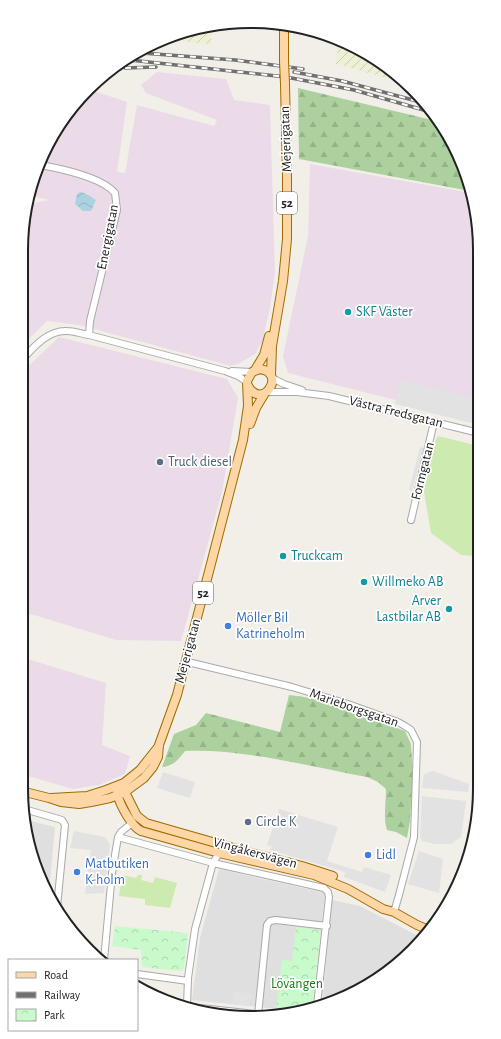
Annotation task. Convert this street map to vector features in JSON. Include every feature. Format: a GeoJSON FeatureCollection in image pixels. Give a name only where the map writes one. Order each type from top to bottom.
{"type":"FeatureCollection","features":[{"type":"Feature","properties":{"kind":"main road","name":"Mejerigatan"},"geometry":{"type":"LineString","coordinates":[[272,376],[270,360],[275,321],[283,282],[287,239],[284,31]]}},
{"type":"Feature","properties":{"kind":"main road","name":"Mejerigatan"},"geometry":{"type":"LineString","coordinates":[[254,371],[264,354],[269,335],[275,321]]}},
{"type":"Feature","properties":{"kind":"main road"},"geometry":{"type":"LineString","coordinates":[[254,371],[262,369],[272,376]]}},
{"type":"Feature","properties":{"kind":"main road","name":"52"},"geometry":{"type":"LineString","coordinates":[[247,383],[249,375],[254,371]]}},
{"type":"Feature","properties":{"kind":"main road","name":"52"},"geometry":{"type":"LineString","coordinates":[[266,393],[271,387],[272,376]]}},
{"type":"Feature","properties":{"kind":"main road","name":"Mejerigatan"},"geometry":{"type":"LineString","coordinates":[[244,440],[248,406],[247,383]]}},
{"type":"Feature","properties":{"kind":"main road"},"geometry":{"type":"LineString","coordinates":[[247,383],[251,391],[256,394],[266,393]]}},
{"type":"Feature","properties":{"kind":"main road","name":"Mejerigatan"},"geometry":{"type":"LineString","coordinates":[[126,792],[138,784],[150,772],[158,757],[159,746],[173,707],[244,440],[256,408],[266,393]]}},
{"type":"Feature","properties":{"kind":"main road","name":"Mejerigatan"},"geometry":{"type":"LineString","coordinates":[[117,786],[133,777],[159,746]]}},
{"type":"Feature","properties":{"kind":"main road"},"geometry":{"type":"LineString","coordinates":[[117,786],[126,792],[140,818],[132,823],[117,795],[117,786]]}},
{"type":"Feature","properties":{"kind":"main road","name":"52"},"geometry":{"type":"LineString","coordinates":[[50,798],[88,796],[117,786]]}},
{"type":"Feature","properties":{"kind":"main road","name":"52"},"geometry":{"type":"LineString","coordinates":[[28,793],[61,802],[79,804],[100,801],[126,792]]}},
{"type":"Feature","properties":{"kind":"main road","name":"Vingåkersvägen"},"geometry":{"type":"LineString","coordinates":[[140,818],[143,821],[155,826],[330,874],[424,928]]}},
{"type":"Feature","properties":{"kind":"main road","name":"Vingåkersvägen"},"geometry":{"type":"LineString","coordinates":[[132,823],[135,828],[141,831],[219,853],[314,875],[336,883],[383,908],[394,912]]}},
{"type":"Feature","properties":{"kind":"main road"},"geometry":{"type":"LineString","coordinates":[[219,853],[223,845]]}},
{"type":"Feature","properties":{"kind":"street","name":"Energigatan"},"geometry":{"type":"LineString","coordinates":[[45,166],[95,180],[104,184],[115,193],[117,210],[90,321],[89,335]]}},
{"type":"Feature","properties":{"kind":"street"},"geometry":{"type":"LineString","coordinates":[[28,354],[50,335],[66,331],[89,335],[225,371],[238,376],[247,383]]}},
{"type":"Feature","properties":{"kind":"street"},"geometry":{"type":"LineString","coordinates":[[225,371],[254,371]]}},
{"type":"Feature","properties":{"kind":"street","name":"Västra Fredsgatan"},"geometry":{"type":"LineString","coordinates":[[272,376],[284,384],[314,393],[362,403],[473,432]]}},
{"type":"Feature","properties":{"kind":"street","name":"Västra Fredsgatan"},"geometry":{"type":"LineString","coordinates":[[266,393],[314,393]]}},
{"type":"Feature","properties":{"kind":"street","name":"Formgatan"},"geometry":{"type":"LineString","coordinates":[[411,520],[434,422]]}},
{"type":"Feature","properties":{"kind":"street","name":"Marieborgsgatan"},"geometry":{"type":"LineString","coordinates":[[185,662],[315,693],[398,722],[411,730],[417,742],[414,837],[394,912]]}},
{"type":"Feature","properties":{"kind":"street"},"geometry":{"type":"LineString","coordinates":[[29,809],[57,817],[62,820],[65,825],[58,900]]}},
{"type":"Feature","properties":{"kind":"street"},"geometry":{"type":"LineString","coordinates":[[104,956],[112,873],[118,837],[121,832],[132,823]]}},
{"type":"Feature","properties":{"kind":"street","name":"Vingåkersvägen"},"geometry":{"type":"LineString","coordinates":[[118,837],[213,863],[324,888],[330,897],[318,1000]]}},
{"type":"Feature","properties":{"kind":"street","name":"Vingåkersvägen"},"geometry":{"type":"LineString","coordinates":[[213,863],[219,853]]}},
{"type":"Feature","properties":{"kind":"street"},"geometry":{"type":"LineString","coordinates":[[187,1001],[188,981],[195,929],[213,863]]}},
{"type":"Feature","properties":{"kind":"street"},"geometry":{"type":"LineString","coordinates":[[261,1011],[267,925],[270,921],[276,920],[327,926]]}},
{"type":"Feature","properties":{"kind":"street"},"geometry":{"type":"LineString","coordinates":[[138,974],[188,981]]}},
{"type":"Feature","properties":{"kind":"shaded area"},"geometry":{"type":"Polygon","coordinates":[[[157,72],[226,79],[234,100],[270,105],[275,272],[270,308],[262,342],[255,354],[240,363],[231,366],[79,325],[47,321],[28,340],[28,236],[32,207],[33,203],[49,200],[35,197],[40,179],[58,139],[65,127],[83,104],[95,91],[127,102],[117,172],[125,173],[137,105],[214,126],[217,120],[146,93],[141,85],[157,72]]]}},
{"type":"Feature","properties":{"kind":"shaded area"},"geometry":{"type":"Polygon","coordinates":[[[310,164],[465,192],[469,207],[473,236],[473,419],[288,373],[283,356],[308,236],[310,164]]]}},
{"type":"Feature","properties":{"kind":"shaded area"},"geometry":{"type":"Polygon","coordinates":[[[59,337],[227,379],[238,398],[222,492],[181,641],[116,640],[28,614],[28,366],[59,337]]]}},
{"type":"Feature","properties":{"kind":"shaded area"},"geometry":{"type":"Polygon","coordinates":[[[400,380],[473,398],[473,424],[395,404],[400,380]]]}},
{"type":"Feature","properties":{"kind":"shaded area"},"geometry":{"type":"Polygon","coordinates":[[[420,447],[424,448],[412,491],[409,490],[420,447]]]}},
{"type":"Feature","properties":{"kind":"shaded area"},"geometry":{"type":"Polygon","coordinates":[[[28,659],[106,683],[102,745],[130,756],[125,774],[99,785],[73,789],[28,776],[28,659]]]}},
{"type":"Feature","properties":{"kind":"shaded area"},"geometry":{"type":"Polygon","coordinates":[[[433,771],[469,784],[468,792],[422,788],[424,774],[433,771]]]}},
{"type":"Feature","properties":{"kind":"shaded area"},"geometry":{"type":"Polygon","coordinates":[[[163,772],[195,782],[190,798],[157,788],[163,772]]]}},
{"type":"Feature","properties":{"kind":"shaded area"},"geometry":{"type":"Polygon","coordinates":[[[422,796],[466,801],[461,837],[451,844],[435,844],[422,841],[420,837],[422,796]]]}},
{"type":"Feature","properties":{"kind":"shaded area"},"geometry":{"type":"Polygon","coordinates":[[[279,809],[338,827],[327,861],[362,872],[364,867],[391,875],[385,892],[344,877],[345,872],[270,850],[272,846],[267,845],[279,809]]]}},
{"type":"Feature","properties":{"kind":"shaded area"},"geometry":{"type":"Polygon","coordinates":[[[30,821],[55,827],[50,884],[40,860],[30,821]]]}},
{"type":"Feature","properties":{"kind":"shaded area"},"geometry":{"type":"Polygon","coordinates":[[[74,831],[105,837],[110,844],[104,893],[85,894],[91,850],[70,848],[74,831]]]}},
{"type":"Feature","properties":{"kind":"shaded area"},"geometry":{"type":"Polygon","coordinates":[[[419,851],[443,859],[439,893],[408,884],[419,851]]]}},
{"type":"Feature","properties":{"kind":"shaded area"},"geometry":{"type":"Polygon","coordinates":[[[219,869],[325,893],[312,1002],[279,1009],[192,1000],[200,938],[219,869]]]}},
{"type":"Feature","properties":{"kind":"shaded area"},"geometry":{"type":"Polygon","coordinates":[[[332,900],[360,906],[417,936],[397,956],[374,974],[349,988],[322,999],[332,900]]]}},
{"type":"Feature","properties":{"kind":"shaded area"},"geometry":{"type":"Polygon","coordinates":[[[234,991],[251,994],[249,1006],[232,1004],[234,991]]]}},
{"type":"Feature","properties":{"kind":"green space"},"geometry":{"type":"Polygon","coordinates":[[[212,31],[211,44],[176,41],[212,31]]]}},
{"type":"Feature","properties":{"kind":"green space"},"geometry":{"type":"Polygon","coordinates":[[[337,46],[374,65],[393,80],[336,64],[337,46]]]}},
{"type":"Feature","properties":{"kind":"green space"},"geometry":{"type":"Polygon","coordinates":[[[298,88],[431,120],[450,152],[464,190],[299,159],[298,88]]]}},
{"type":"Feature","properties":{"kind":"green space"},"geometry":{"type":"Polygon","coordinates":[[[438,436],[473,445],[473,556],[461,555],[431,533],[424,492],[427,472],[435,441],[438,436]]]}},
{"type":"Feature","properties":{"kind":"green space"},"geometry":{"type":"Polygon","coordinates":[[[289,695],[333,704],[405,731],[411,744],[412,761],[410,821],[407,838],[396,832],[387,830],[385,815],[386,789],[378,782],[367,777],[254,755],[208,751],[185,751],[173,764],[162,767],[174,734],[196,725],[206,713],[280,732],[289,695]]]}},
{"type":"Feature","properties":{"kind":"green space"},"geometry":{"type":"Polygon","coordinates":[[[122,875],[136,878],[138,875],[142,875],[141,880],[153,883],[155,877],[177,883],[170,908],[145,905],[145,899],[119,896],[122,875]]]}},
{"type":"Feature","properties":{"kind":"green space"},"geometry":{"type":"Polygon","coordinates":[[[115,926],[188,933],[184,968],[181,971],[142,967],[141,950],[112,946],[115,926]]]}},
{"type":"Feature","properties":{"kind":"green space","name":"Lövängen"},"geometry":{"type":"Polygon","coordinates":[[[296,927],[321,930],[313,1002],[294,1007],[276,1008],[282,960],[292,961],[296,927]]]}},
{"type":"Feature","properties":{"kind":"water"},"geometry":{"type":"Polygon","coordinates":[[[80,192],[96,200],[91,211],[83,211],[75,204],[77,194],[80,192]]]}},
{"type":"Feature","properties":{"kind":"railway"},"geometry":{"type":"LineString","coordinates":[[148,53],[235,60],[303,69]]}},
{"type":"Feature","properties":{"kind":"railway"},"geometry":{"type":"LineString","coordinates":[[135,61],[286,77],[354,90],[423,110]]}},
{"type":"Feature","properties":{"kind":"railway"},"geometry":{"type":"LineString","coordinates":[[125,68],[156,67]]}},
{"type":"Feature","properties":{"kind":"railway"},"geometry":{"type":"LineString","coordinates":[[294,72],[342,81],[415,101]]}},
{"type":"Feature","properties":{"kind":"place","name":"SKF Väster"},"geometry":{"type":"Point","coordinates":[348,312]}},
{"type":"Feature","properties":{"kind":"place","name":"Truck diesel"},"geometry":{"type":"Point","coordinates":[160,462]}},
{"type":"Feature","properties":{"kind":"place","name":"Truckcam"},"geometry":{"type":"Point","coordinates":[283,556]}},
{"type":"Feature","properties":{"kind":"place","name":"Willmeko AB"},"geometry":{"type":"Point","coordinates":[364,582]}},
{"type":"Feature","properties":{"kind":"place","name":"Arver Lastbilar AB"},"geometry":{"type":"Point","coordinates":[449,609]}},
{"type":"Feature","properties":{"kind":"place","name":"Möller Bil Katrineholm"},"geometry":{"type":"Point","coordinates":[228,626]}},
{"type":"Feature","properties":{"kind":"place","name":"Circle K"},"geometry":{"type":"Point","coordinates":[248,822]}},
{"type":"Feature","properties":{"kind":"place","name":"Lidl"},"geometry":{"type":"Point","coordinates":[368,855]}},
{"type":"Feature","properties":{"kind":"place","name":"Matbutiken K-holm"},"geometry":{"type":"Point","coordinates":[77,872]}}]}
